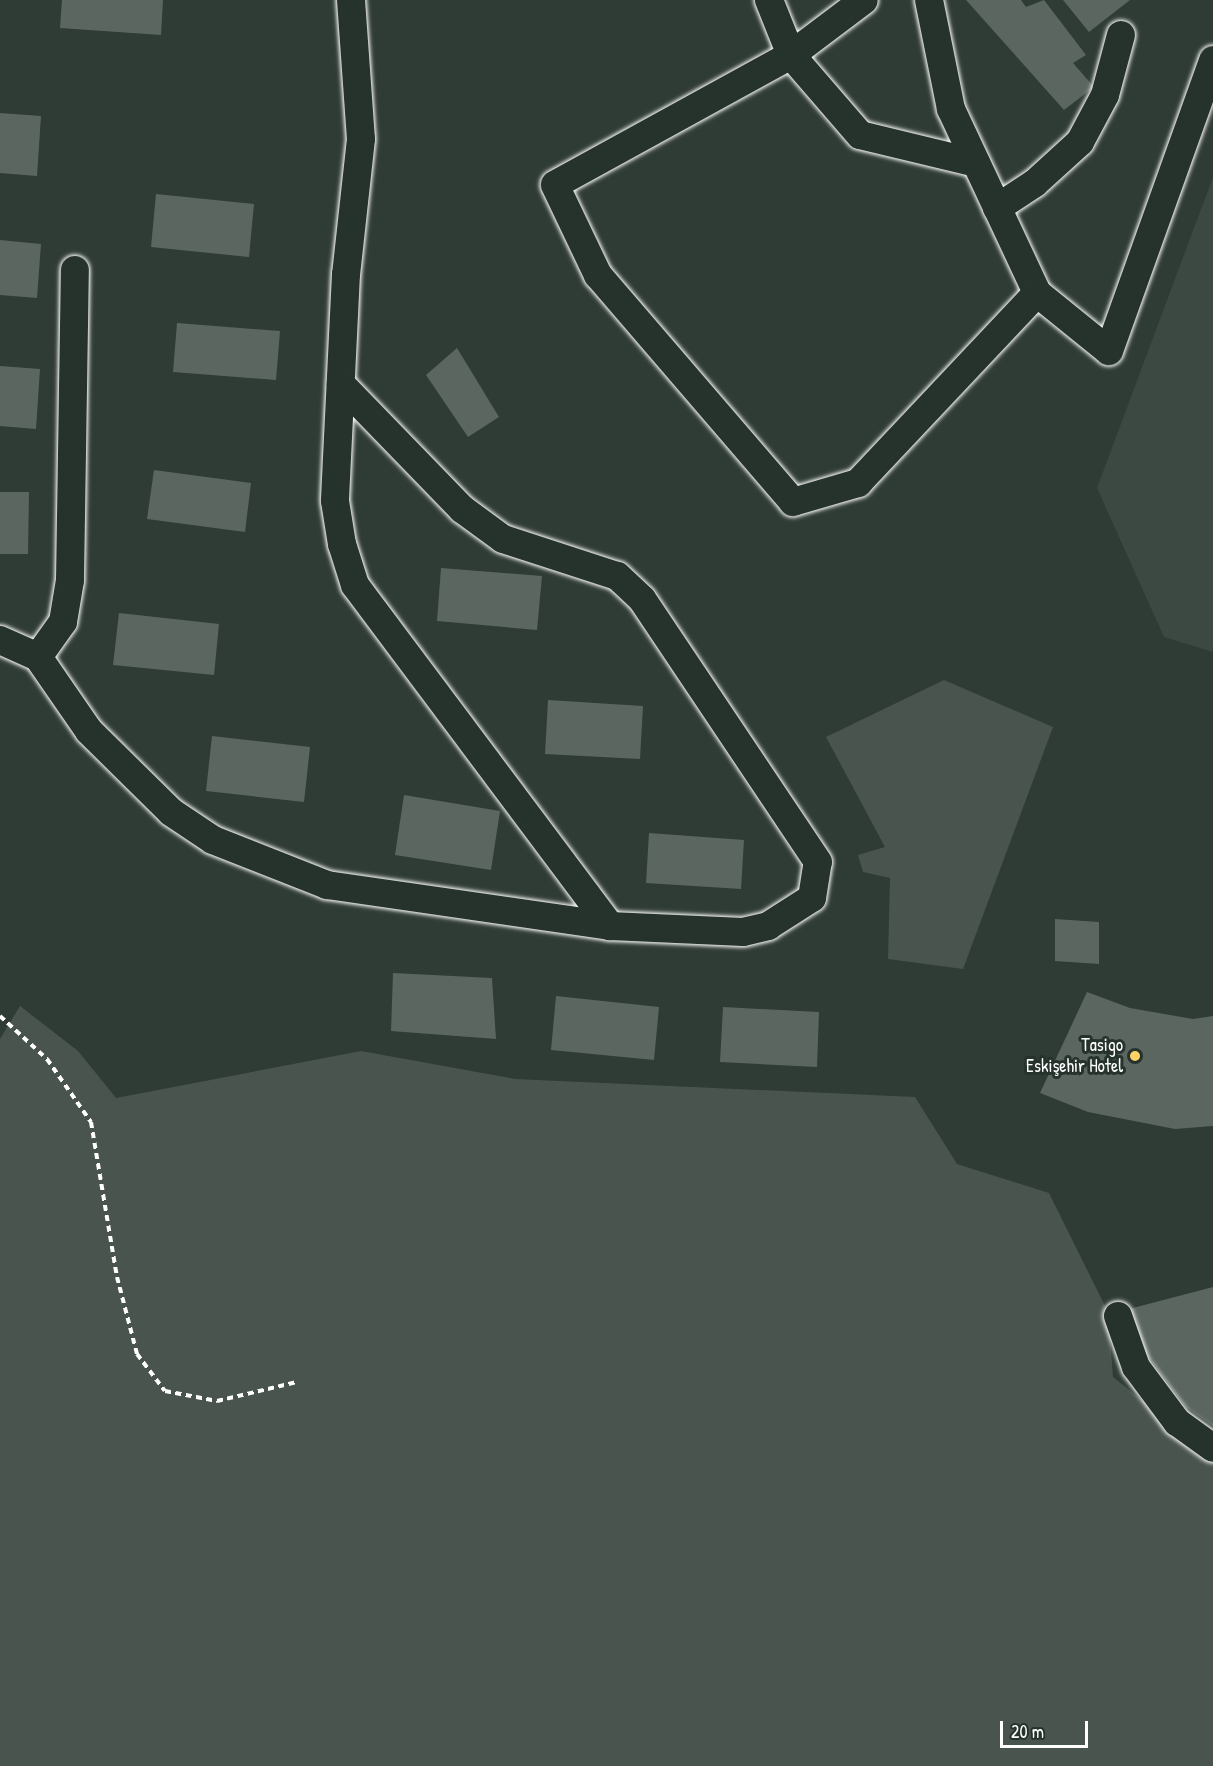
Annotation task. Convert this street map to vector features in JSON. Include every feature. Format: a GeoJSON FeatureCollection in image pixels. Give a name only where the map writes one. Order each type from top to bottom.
{"type":"FeatureCollection","features":[{"type":"Feature","properties":{"kind":"street"},"geometry":{"type":"LineString","coordinates":[[351,0],[361,139],[346,274],[335,501],[355,585],[610,926]]}},
{"type":"Feature","properties":{"kind":"street"},"geometry":{"type":"LineString","coordinates":[[769,0],[791,55],[860,135],[975,163]]}},
{"type":"Feature","properties":{"kind":"street"},"geometry":{"type":"LineString","coordinates":[[864,0],[791,55],[555,185],[597,275],[793,502],[858,483],[1037,293]]}},
{"type":"Feature","properties":{"kind":"street"},"geometry":{"type":"LineString","coordinates":[[929,0],[951,109],[1037,293],[1109,351],[1213,60]]}},
{"type":"Feature","properties":{"kind":"street"},"geometry":{"type":"LineString","coordinates":[[997,208],[1035,183],[1080,142],[1105,95],[1121,35]]}},
{"type":"Feature","properties":{"kind":"street"},"geometry":{"type":"LineString","coordinates":[[38,657],[63,622],[70,580],[75,270]]}},
{"type":"Feature","properties":{"kind":"street"},"geometry":{"type":"LineString","coordinates":[[0,640],[38,657],[89,731],[171,812],[213,840],[327,885],[610,926],[743,932],[768,926],[812,898],[818,862],[642,599],[617,576],[503,540],[462,509],[341,384]]}},
{"type":"Feature","properties":{"kind":"street"},"geometry":{"type":"LineString","coordinates":[[1118,1316],[1136,1367],[1177,1422],[1213,1448]]}},
{"type":"Feature","properties":{"kind":"path"},"geometry":{"type":"LineString","coordinates":[[0,1016],[47,1059],[91,1122],[117,1277],[137,1354],[165,1392],[217,1401],[297,1382]]}},
{"type":"Feature","properties":{"kind":"shaded area"},"geometry":{"type":"Polygon","coordinates":[[[1213,177],[1213,652],[1164,637],[1097,488],[1213,177]]]}},
{"type":"Feature","properties":{"kind":"shaded area"},"geometry":{"type":"Polygon","coordinates":[[[944,680],[1053,727],[963,969],[888,959],[890,878],[863,872],[858,855],[885,847],[826,737],[944,680]]]}},
{"type":"Feature","properties":{"kind":"shaded area"},"geometry":{"type":"Polygon","coordinates":[[[20,1006],[78,1051],[116,1098],[361,1051],[515,1079],[915,1097],[957,1164],[1049,1193],[1108,1312],[1113,1377],[1213,1457],[1213,1766],[0,1766],[0,1039],[20,1006]]]}},
{"type":"Feature","properties":{"kind":"building"},"geometry":{"type":"Polygon","coordinates":[[[62,0],[163,0],[161,35],[60,28],[62,0]]]}},
{"type":"Feature","properties":{"kind":"building"},"geometry":{"type":"Polygon","coordinates":[[[966,0],[1021,0],[1026,7],[1044,0],[1086,55],[1073,63],[1094,87],[1064,110],[966,0]]]}},
{"type":"Feature","properties":{"kind":"building"},"geometry":{"type":"Polygon","coordinates":[[[1063,0],[1130,0],[1089,32],[1063,0]]]}},
{"type":"Feature","properties":{"kind":"building"},"geometry":{"type":"Polygon","coordinates":[[[0,113],[41,116],[37,176],[0,173],[0,113]]]}},
{"type":"Feature","properties":{"kind":"building"},"geometry":{"type":"Polygon","coordinates":[[[156,194],[254,204],[249,257],[151,247],[156,194]]]}},
{"type":"Feature","properties":{"kind":"building"},"geometry":{"type":"Polygon","coordinates":[[[0,240],[41,244],[37,298],[0,295],[0,240]]]}},
{"type":"Feature","properties":{"kind":"building"},"geometry":{"type":"Polygon","coordinates":[[[177,323],[280,331],[276,380],[173,372],[177,323]]]}},
{"type":"Feature","properties":{"kind":"building"},"geometry":{"type":"Polygon","coordinates":[[[457,348],[499,417],[468,437],[426,375],[457,348]]]}},
{"type":"Feature","properties":{"kind":"building"},"geometry":{"type":"Polygon","coordinates":[[[0,366],[40,369],[36,429],[0,426],[0,366]]]}},
{"type":"Feature","properties":{"kind":"building"},"geometry":{"type":"Polygon","coordinates":[[[154,470],[251,483],[245,532],[147,519],[154,470]]]}},
{"type":"Feature","properties":{"kind":"building"},"geometry":{"type":"Polygon","coordinates":[[[0,492],[29,492],[28,554],[0,554],[0,492]]]}},
{"type":"Feature","properties":{"kind":"building"},"geometry":{"type":"Polygon","coordinates":[[[441,568],[542,576],[537,630],[437,621],[441,568]]]}},
{"type":"Feature","properties":{"kind":"building"},"geometry":{"type":"Polygon","coordinates":[[[119,613],[219,624],[214,675],[113,665],[119,613]]]}},
{"type":"Feature","properties":{"kind":"building"},"geometry":{"type":"Polygon","coordinates":[[[548,700],[643,706],[640,759],[545,754],[548,700]]]}},
{"type":"Feature","properties":{"kind":"building"},"geometry":{"type":"Polygon","coordinates":[[[212,736],[310,747],[304,802],[206,791],[212,736]]]}},
{"type":"Feature","properties":{"kind":"building"},"geometry":{"type":"Polygon","coordinates":[[[404,795],[500,811],[491,870],[395,855],[404,795]]]}},
{"type":"Feature","properties":{"kind":"building"},"geometry":{"type":"Polygon","coordinates":[[[649,833],[744,840],[741,889],[646,883],[649,833]]]}},
{"type":"Feature","properties":{"kind":"building"},"geometry":{"type":"Polygon","coordinates":[[[1055,919],[1099,922],[1099,964],[1055,961],[1055,919]]]}},
{"type":"Feature","properties":{"kind":"building"},"geometry":{"type":"Polygon","coordinates":[[[393,973],[492,978],[496,1039],[391,1031],[393,973]]]}},
{"type":"Feature","properties":{"kind":"building","name":"Tasigo Eskişehir Hotel"},"geometry":{"type":"Polygon","coordinates":[[[1087,992],[1130,1008],[1193,1019],[1213,1016],[1213,1126],[1175,1129],[1088,1112],[1040,1093],[1087,992]]]}},
{"type":"Feature","properties":{"kind":"building"},"geometry":{"type":"Polygon","coordinates":[[[556,996],[659,1007],[654,1060],[551,1050],[556,996]]]}},
{"type":"Feature","properties":{"kind":"building"},"geometry":{"type":"Polygon","coordinates":[[[723,1007],[819,1012],[817,1067],[720,1062],[723,1007]]]}},
{"type":"Feature","properties":{"kind":"building"},"geometry":{"type":"Polygon","coordinates":[[[1213,1287],[1213,1426],[1186,1407],[1139,1344],[1129,1309],[1213,1287]]]}},
{"type":"Feature","properties":{"kind":"place","name":"Tasigo Eskişehir Hotel"},"geometry":{"type":"Point","coordinates":[1135,1056]}}]}
